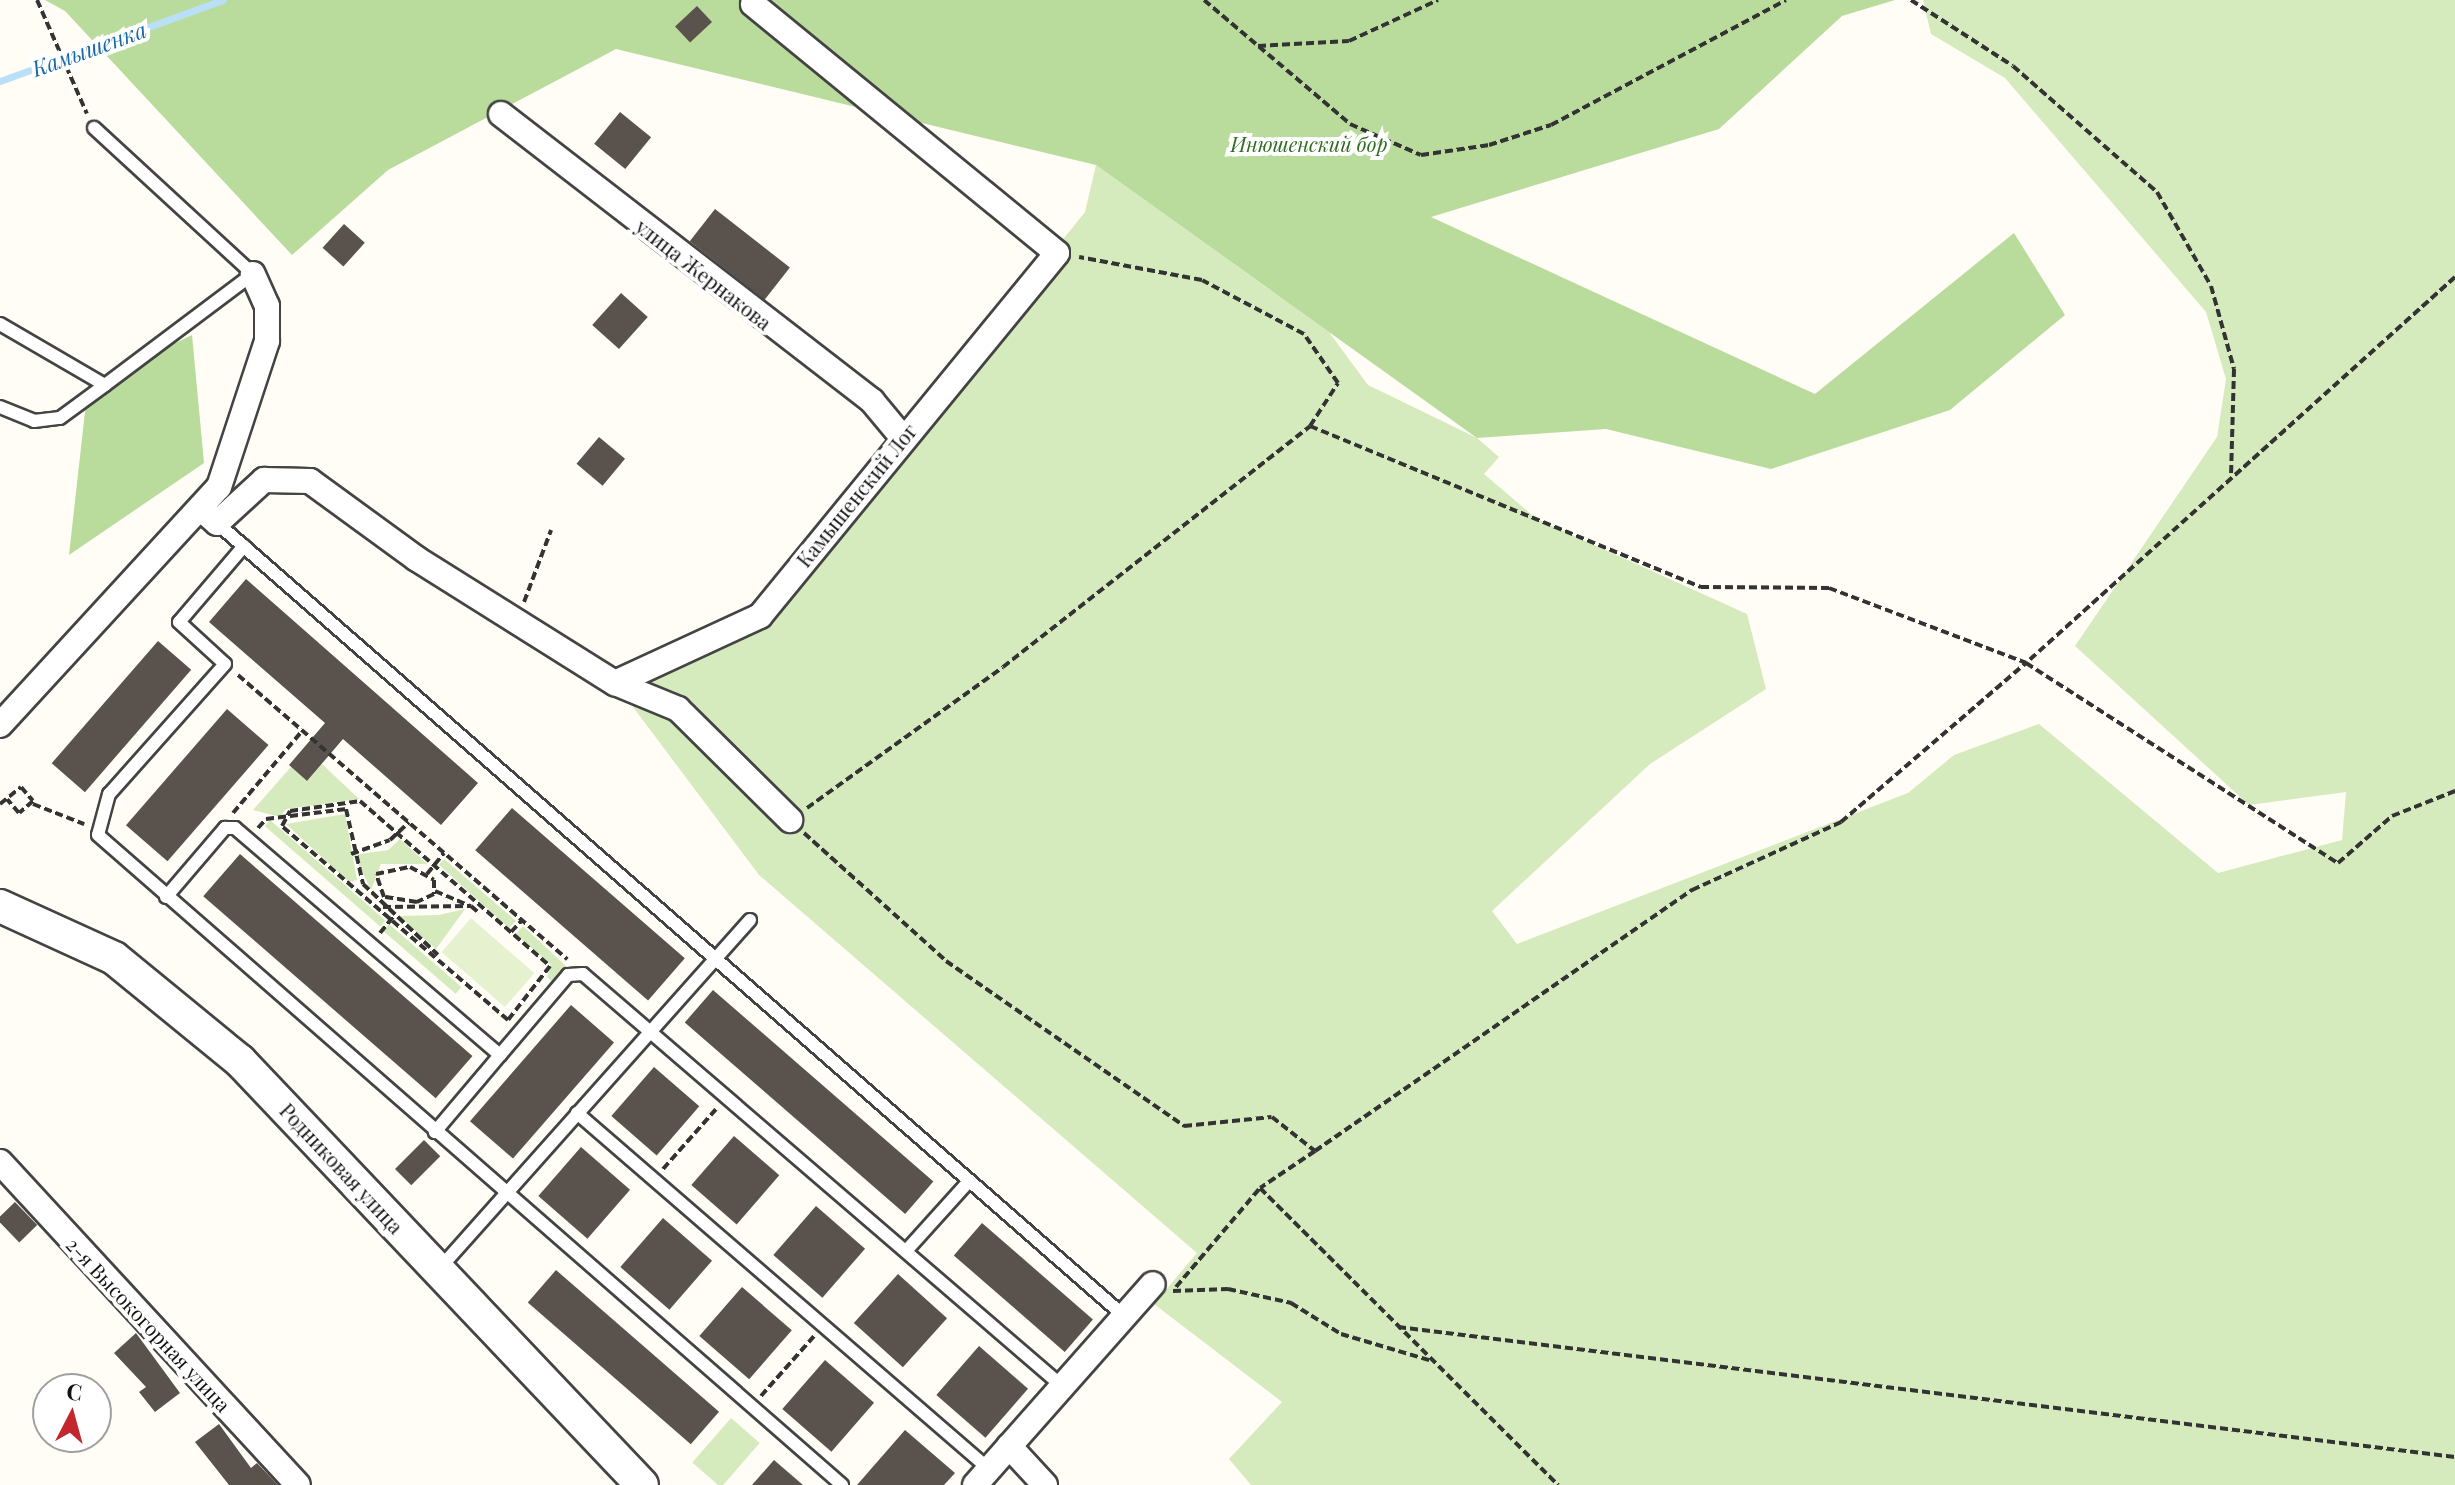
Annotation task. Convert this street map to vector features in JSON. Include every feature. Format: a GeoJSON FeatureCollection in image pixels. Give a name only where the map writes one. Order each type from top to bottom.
{"type":"FeatureCollection","features":[{"type":"Feature","properties":{"kind":"street"},"geometry":{"type":"LineString","coordinates":[[753,4],[1057,253]]}},
{"type":"Feature","properties":{"kind":"street","name":"улица Жернакова"},"geometry":{"type":"LineString","coordinates":[[501,114],[872,401],[902,437]]}},
{"type":"Feature","properties":{"kind":"street","name":"Камышенский Лог"},"geometry":{"type":"LineString","coordinates":[[615,683],[760,616],[902,437],[1057,253]]}},
{"type":"Feature","properties":{"kind":"street"},"geometry":{"type":"LineString","coordinates":[[209,515],[238,442],[267,341],[267,306],[253,274]]}},
{"type":"Feature","properties":{"kind":"street"},"geometry":{"type":"LineString","coordinates":[[0,725],[209,515],[264,480],[310,481],[417,559],[518,619],[615,683],[678,709],[790,820]]}},
{"type":"Feature","properties":{"kind":"street","name":"Родниковая улица"},"geometry":{"type":"LineString","coordinates":[[0,906],[114,958],[174,1002],[240,1061],[642,1485]]}},
{"type":"Feature","properties":{"kind":"street","name":"2-я Высокогорная улица"},"geometry":{"type":"LineString","coordinates":[[0,1162],[298,1485]]}},
{"type":"Feature","properties":{"kind":"street"},"geometry":{"type":"LineString","coordinates":[[982,1477],[1152,1282]]}},
{"type":"Feature","properties":{"kind":"street"},"geometry":{"type":"LineString","coordinates":[[1009,1446],[1045,1485]]}},
{"type":"Feature","properties":{"kind":"lane"},"geometry":{"type":"LineString","coordinates":[[0,407],[34,421],[60,418],[253,274],[94,128]]}},
{"type":"Feature","properties":{"kind":"lane"},"geometry":{"type":"LineString","coordinates":[[0,324],[105,385]]}},
{"type":"Feature","properties":{"kind":"lane"},"geometry":{"type":"LineString","coordinates":[[209,515],[1124,1316]]}},
{"type":"Feature","properties":{"kind":"lane"},"geometry":{"type":"LineString","coordinates":[[244,546],[179,622],[225,664],[109,794],[97,826],[103,842],[842,1485]]}},
{"type":"Feature","properties":{"kind":"lane"},"geometry":{"type":"LineString","coordinates":[[166,897],[230,826],[500,1055]]}},
{"type":"Feature","properties":{"kind":"lane"},"geometry":{"type":"LineString","coordinates":[[438,1270],[750,920]]}},
{"type":"Feature","properties":{"kind":"lane"},"geometry":{"type":"LineString","coordinates":[[435,1132],[575,971],[650,1031],[1062,1386]]}},
{"type":"Feature","properties":{"kind":"lane"},"geometry":{"type":"LineString","coordinates":[[577,1113],[823,1325],[982,1477]]}},
{"type":"Feature","properties":{"kind":"lane"},"geometry":{"type":"LineString","coordinates":[[906,1251],[969,1181]]}},
{"type":"Feature","properties":{"kind":"path"},"geometry":{"type":"LineString","coordinates":[[37,0],[53,43],[94,128]]}},
{"type":"Feature","properties":{"kind":"path"},"geometry":{"type":"LineString","coordinates":[[1204,0],[1350,124],[1421,155],[1489,145],[1551,125],[1786,0]]}},
{"type":"Feature","properties":{"kind":"path"},"geometry":{"type":"LineString","coordinates":[[1256,46],[1349,41],[1438,0]]}},
{"type":"Feature","properties":{"kind":"path"},"geometry":{"type":"LineString","coordinates":[[1911,0],[2013,66],[2157,192],[2211,286],[2234,369],[2231,475]]}},
{"type":"Feature","properties":{"kind":"path"},"geometry":{"type":"LineString","coordinates":[[1057,253],[1202,280],[1304,334],[1338,383],[1310,426],[1003,667],[790,820],[946,961],[1184,1126],[1272,1117],[1315,1151]]}},
{"type":"Feature","properties":{"kind":"path"},"geometry":{"type":"LineString","coordinates":[[1431,1360],[1341,1334],[1291,1303],[1228,1289],[1173,1291],[1260,1188],[1692,890],[1841,822],[2026,663],[2231,475],[2455,277]]}},
{"type":"Feature","properties":{"kind":"path"},"geometry":{"type":"LineString","coordinates":[[1310,426],[1701,587],[1829,588],[2026,663],[2338,863],[2392,816],[2455,791]]}},
{"type":"Feature","properties":{"kind":"path"},"geometry":{"type":"LineString","coordinates":[[518,619],[551,530]]}},
{"type":"Feature","properties":{"kind":"path"},"geometry":{"type":"LineString","coordinates":[[225,664],[522,920],[575,971]]}},
{"type":"Feature","properties":{"kind":"path"},"geometry":{"type":"LineString","coordinates":[[230,826],[234,808],[303,730]]}},
{"type":"Feature","properties":{"kind":"path"},"geometry":{"type":"LineString","coordinates":[[0,804],[21,787],[32,804],[76,821]]}},
{"type":"Feature","properties":{"kind":"path"},"geometry":{"type":"LineString","coordinates":[[7,799],[19,813],[32,804]]}},
{"type":"Feature","properties":{"kind":"path"},"geometry":{"type":"LineString","coordinates":[[258,828],[282,817],[360,801],[550,966],[537,987],[505,1021],[286,831],[282,817]]}},
{"type":"Feature","properties":{"kind":"path"},"geometry":{"type":"LineString","coordinates":[[282,817],[346,809],[351,854],[394,916],[438,955]]}},
{"type":"Feature","properties":{"kind":"path"},"geometry":{"type":"LineString","coordinates":[[351,854],[399,833],[409,822]]}},
{"type":"Feature","properties":{"kind":"path"},"geometry":{"type":"LineString","coordinates":[[427,874],[444,853]]}},
{"type":"Feature","properties":{"kind":"path"},"geometry":{"type":"LineString","coordinates":[[427,874],[382,868],[376,889],[387,903],[424,912],[471,906]]}},
{"type":"Feature","properties":{"kind":"path"},"geometry":{"type":"LineString","coordinates":[[427,874],[435,891],[471,906],[479,913]]}},
{"type":"Feature","properties":{"kind":"path"},"geometry":{"type":"LineString","coordinates":[[387,903],[417,902],[435,891]]}},
{"type":"Feature","properties":{"kind":"path"},"geometry":{"type":"LineString","coordinates":[[380,932],[394,916]]}},
{"type":"Feature","properties":{"kind":"path"},"geometry":{"type":"LineString","coordinates":[[511,932],[522,920]]}},
{"type":"Feature","properties":{"kind":"path"},"geometry":{"type":"LineString","coordinates":[[455,997],[464,987]]}},
{"type":"Feature","properties":{"kind":"path"},"geometry":{"type":"LineString","coordinates":[[654,1179],[727,1097]]}},
{"type":"Feature","properties":{"kind":"path"},"geometry":{"type":"LineString","coordinates":[[1260,1188],[1558,1485]]}},
{"type":"Feature","properties":{"kind":"path"},"geometry":{"type":"LineString","coordinates":[[752,1407],[823,1325]]}},
{"type":"Feature","properties":{"kind":"path"},"geometry":{"type":"LineString","coordinates":[[1398,1327],[2455,1457]]}},
{"type":"Feature","properties":{"kind":"green space","name":"Инюшенский бор"},"geometry":{"type":"Polygon","coordinates":[[[45,0],[1895,0],[1842,16],[1719,129],[1431,217],[1815,394],[2014,233],[2065,315],[1950,410],[1771,469],[1606,429],[1477,438],[1096,165],[616,49],[388,170],[292,255],[65,11],[45,0]]]}},
{"type":"Feature","properties":{"kind":"green space"},"geometry":{"type":"Polygon","coordinates":[[[1923,0],[2455,0],[2455,1485],[1251,1485],[1229,1459],[1282,1402],[1154,1304],[1197,1253],[759,875],[615,683],[760,616],[1085,212],[1096,165],[1329,332],[1368,385],[1477,438],[1499,457],[1484,474],[1537,519],[1747,614],[1766,689],[1650,764],[1492,911],[1517,944],[1908,793],[1954,755],[2039,724],[2218,873],[2342,840],[2346,792],[2249,805],[2075,646],[2217,437],[2226,379],[2206,312],[2005,78],[1931,34],[1923,0]]]}},
{"type":"Feature","properties":{"kind":"green space"},"geometry":{"type":"Polygon","coordinates":[[[192,335],[204,463],[69,555],[88,385],[192,335]]]}},
{"type":"Feature","properties":{"kind":"green space"},"geometry":{"type":"Polygon","coordinates":[[[322,764],[359,799],[286,809],[280,817],[253,810],[291,767],[307,781],[322,764]]]}},
{"type":"Feature","properties":{"kind":"green space"},"geometry":{"type":"Polygon","coordinates":[[[345,814],[357,880],[349,882],[286,824],[345,814]]]}},
{"type":"Feature","properties":{"kind":"green space"},"geometry":{"type":"Polygon","coordinates":[[[270,820],[385,920],[380,926],[265,826],[270,820]]]}},
{"type":"Feature","properties":{"kind":"green space"},"geometry":{"type":"Polygon","coordinates":[[[400,839],[427,864],[381,864],[371,890],[354,855],[388,850],[400,839]]]}},
{"type":"Feature","properties":{"kind":"green space"},"geometry":{"type":"Polygon","coordinates":[[[444,859],[516,921],[509,928],[439,865],[444,859]]]}},
{"type":"Feature","properties":{"kind":"green space"},"geometry":{"type":"Polygon","coordinates":[[[465,909],[436,949],[399,916],[439,915],[465,909]]]}},
{"type":"Feature","properties":{"kind":"green space"},"geometry":{"type":"Polygon","coordinates":[[[471,918],[534,973],[505,1007],[441,952],[471,918]]]}},
{"type":"Feature","properties":{"kind":"green space"},"geometry":{"type":"Polygon","coordinates":[[[389,924],[461,987],[456,994],[383,931],[389,924]]]}},
{"type":"Feature","properties":{"kind":"green space"},"geometry":{"type":"Polygon","coordinates":[[[523,926],[568,968],[554,983],[547,977],[551,965],[516,934],[523,926]]]}},
{"type":"Feature","properties":{"kind":"green space"},"geometry":{"type":"Polygon","coordinates":[[[731,1418],[760,1443],[723,1485],[718,1485],[692,1463],[731,1418]]]}},
{"type":"Feature","properties":{"kind":"building"},"geometry":{"type":"Polygon","coordinates":[[[697,6],[712,22],[690,43],[675,26],[697,6]]]}},
{"type":"Feature","properties":{"kind":"building"},"geometry":{"type":"Polygon","coordinates":[[[620,112],[651,137],[625,169],[594,144],[620,112]]]}},
{"type":"Feature","properties":{"kind":"building"},"geometry":{"type":"Polygon","coordinates":[[[715,209],[790,267],[765,300],[690,241],[715,209]]]}},
{"type":"Feature","properties":{"kind":"building"},"geometry":{"type":"Polygon","coordinates":[[[344,224],[365,243],[343,267],[323,248],[344,224]]]}},
{"type":"Feature","properties":{"kind":"building"},"geometry":{"type":"Polygon","coordinates":[[[621,293],[648,317],[619,349],[592,325],[621,293]]]}},
{"type":"Feature","properties":{"kind":"building"},"geometry":{"type":"Polygon","coordinates":[[[599,437],[625,459],[603,486],[577,464],[599,437]]]}},
{"type":"Feature","properties":{"kind":"building"},"geometry":{"type":"Polygon","coordinates":[[[246,579],[478,783],[441,825],[343,739],[307,781],[289,765],[325,723],[209,622],[246,579]]]}},
{"type":"Feature","properties":{"kind":"building"},"geometry":{"type":"Polygon","coordinates":[[[158,641],[191,670],[85,792],[52,763],[158,641]]]}},
{"type":"Feature","properties":{"kind":"building"},"geometry":{"type":"Polygon","coordinates":[[[227,709],[269,745],[167,861],[126,825],[227,709]]]}},
{"type":"Feature","properties":{"kind":"building"},"geometry":{"type":"Polygon","coordinates":[[[512,808],[685,958],[648,1001],[475,850],[512,808]]]}},
{"type":"Feature","properties":{"kind":"building"},"geometry":{"type":"Polygon","coordinates":[[[240,854],[472,1056],[436,1098],[203,896],[240,854]]]}},
{"type":"Feature","properties":{"kind":"building"},"geometry":{"type":"Polygon","coordinates":[[[713,990],[933,1182],[905,1214],[685,1022],[713,990]]]}},
{"type":"Feature","properties":{"kind":"building"},"geometry":{"type":"Polygon","coordinates":[[[571,1005],[614,1042],[513,1159],[470,1121],[571,1005]]]}},
{"type":"Feature","properties":{"kind":"building"},"geometry":{"type":"Polygon","coordinates":[[[654,1067],[699,1106],[657,1155],[611,1116],[654,1067]]]}},
{"type":"Feature","properties":{"kind":"building"},"geometry":{"type":"Polygon","coordinates":[[[734,1136],[779,1175],[737,1224],[691,1185],[734,1136]]]}},
{"type":"Feature","properties":{"kind":"building"},"geometry":{"type":"Polygon","coordinates":[[[424,1140],[440,1156],[411,1185],[395,1169],[424,1140]]]}},
{"type":"Feature","properties":{"kind":"building"},"geometry":{"type":"Polygon","coordinates":[[[581,1147],[630,1190],[587,1239],[538,1196],[581,1147]]]}},
{"type":"Feature","properties":{"kind":"building"},"geometry":{"type":"Polygon","coordinates":[[[15,1202],[37,1225],[19,1242],[0,1222],[0,1216],[15,1202]]]}},
{"type":"Feature","properties":{"kind":"building"},"geometry":{"type":"Polygon","coordinates":[[[816,1206],[865,1249],[822,1298],[773,1255],[816,1206]]]}},
{"type":"Feature","properties":{"kind":"building"},"geometry":{"type":"Polygon","coordinates":[[[663,1218],[712,1261],[669,1310],[620,1267],[663,1218]]]}},
{"type":"Feature","properties":{"kind":"building"},"geometry":{"type":"Polygon","coordinates":[[[982,1223],[1093,1319],[1065,1352],[954,1255],[982,1223]]]}},
{"type":"Feature","properties":{"kind":"building"},"geometry":{"type":"Polygon","coordinates":[[[556,1270],[719,1412],[691,1444],[528,1302],[556,1270]]]}},
{"type":"Feature","properties":{"kind":"building"},"geometry":{"type":"Polygon","coordinates":[[[898,1274],[947,1318],[903,1367],[854,1323],[898,1274]]]}},
{"type":"Feature","properties":{"kind":"building"},"geometry":{"type":"Polygon","coordinates":[[[742,1287],[792,1330],[749,1379],[699,1336],[742,1287]]]}},
{"type":"Feature","properties":{"kind":"building"},"geometry":{"type":"Polygon","coordinates":[[[136,1333],[180,1393],[155,1412],[139,1392],[146,1387],[114,1353],[136,1333]]]}},
{"type":"Feature","properties":{"kind":"building"},"geometry":{"type":"Polygon","coordinates":[[[979,1346],[1028,1389],[985,1438],[936,1395],[979,1346]]]}},
{"type":"Feature","properties":{"kind":"building"},"geometry":{"type":"Polygon","coordinates":[[[825,1360],[874,1403],[831,1452],[782,1409],[825,1360]]]}},
{"type":"Feature","properties":{"kind":"building"},"geometry":{"type":"Polygon","coordinates":[[[219,1424],[251,1468],[257,1463],[278,1485],[229,1485],[195,1442],[219,1424]]]}},
{"type":"Feature","properties":{"kind":"building"},"geometry":{"type":"Polygon","coordinates":[[[905,1430],[955,1473],[944,1485],[857,1485],[905,1430]]]}},
{"type":"Feature","properties":{"kind":"building"},"geometry":{"type":"Polygon","coordinates":[[[774,1460],[803,1485],[752,1485],[774,1460]]]}},
{"type":"Feature","properties":{"kind":"waterway","name":"Камышенка"},"geometry":{"type":"LineString","coordinates":[[0,81],[223,0]]}}]}
